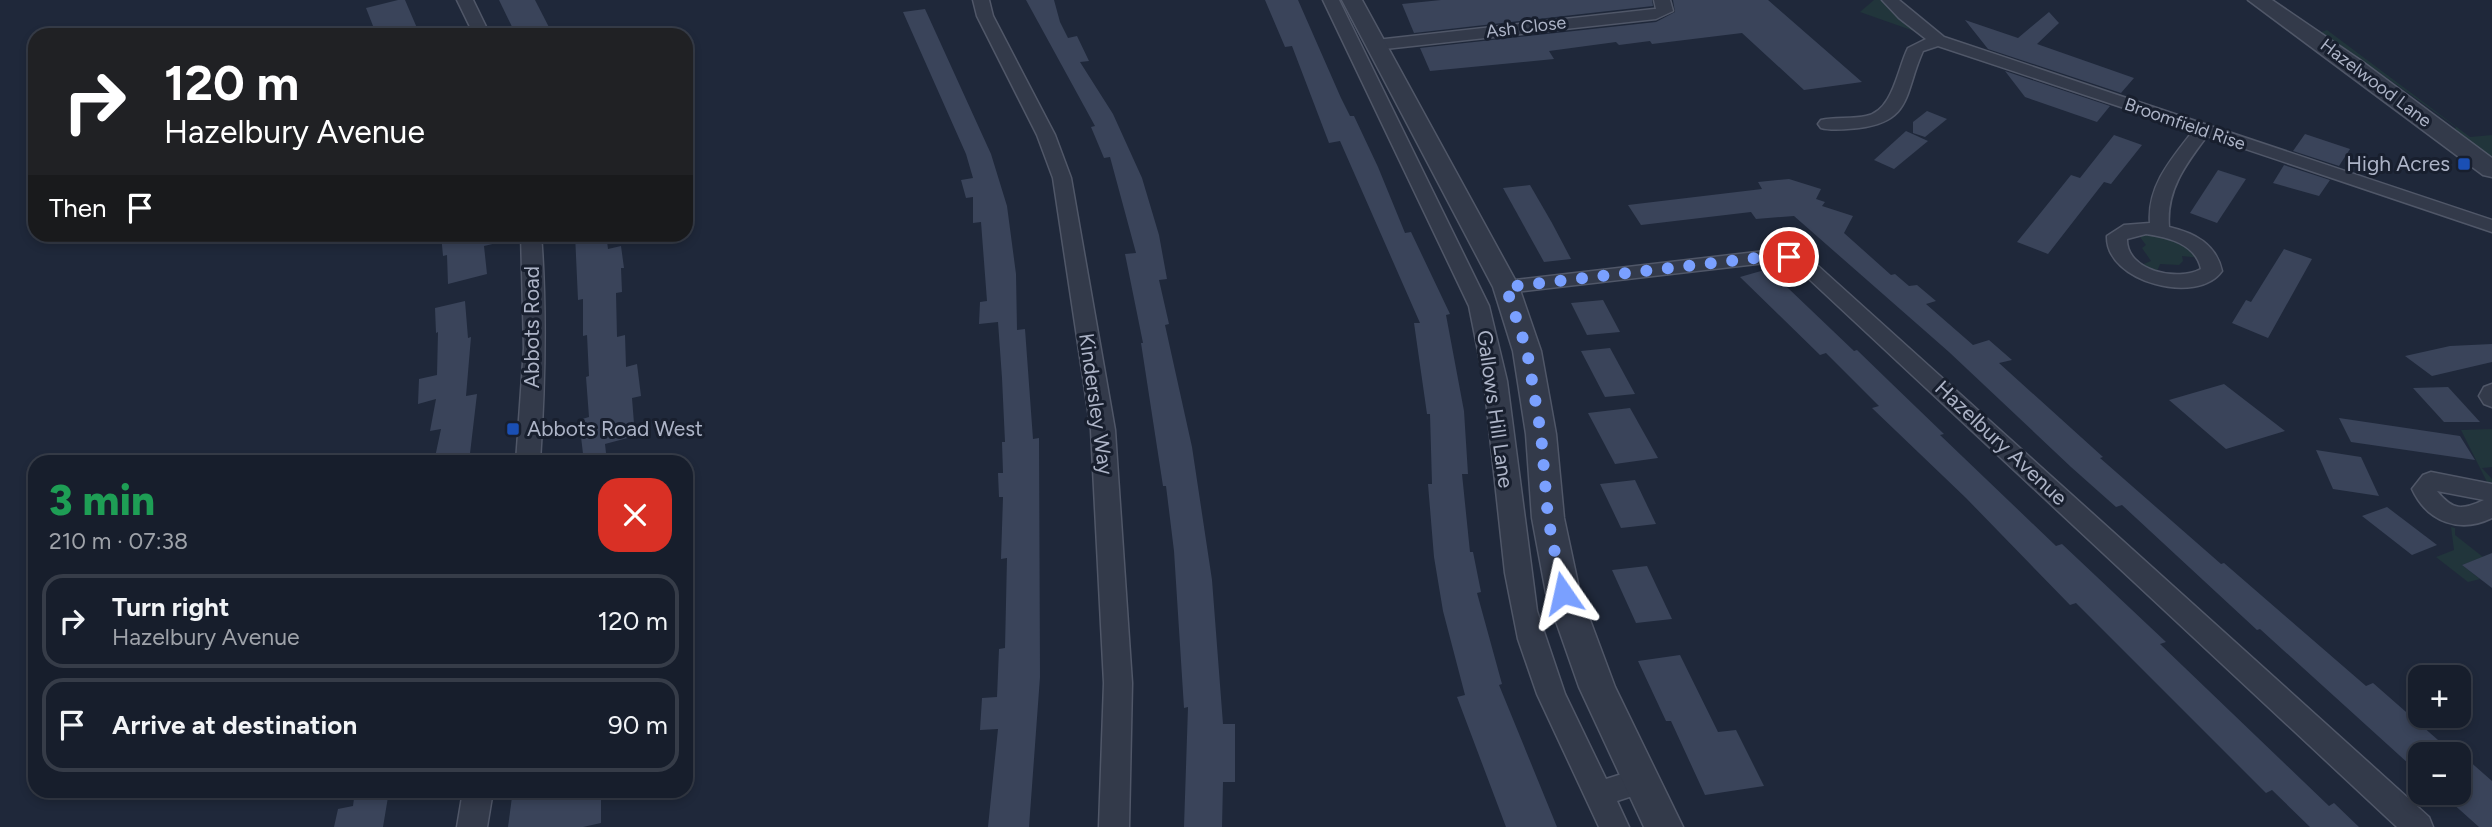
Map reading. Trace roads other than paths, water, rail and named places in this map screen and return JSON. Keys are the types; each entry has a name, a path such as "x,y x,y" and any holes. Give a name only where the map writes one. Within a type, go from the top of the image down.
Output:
{"street":[{"path":"465,0 479,28"},
{"name":"Kindersley Way","path":"981,0 985,16 1046,135 1062,178 1103,430 1118,683 1118,788 1114,827"},
{"name":"Gallows Hill Lane","path":"1331,0 1419,151 1506,287 1527,351 1541,434 1548,518 1563,593 1597,687 1664,827"},
{"name":"Gallows Hill Lane","path":"1352,0 1376,45 1479,306 1490,344 1508,501 1525,614 1558,708 1614,827"},
{"name":"Ash Close","path":"1376,45 1603,17 1657,14 1665,11 1662,0"},
{"name":"Broomfield Rise","path":"1891,0 1905,15 1938,40 2492,226"},
{"name":"Hazelwood Lane","path":"2258,0 2341,57 2492,170"},
{"path":"1827,124 1857,131 1890,113 1898,102 1916,48 1938,40"},
{"path":"2160,230 2157,215 2166,179 2203,130"},
{"name":"Abbots Road","path":"528,455 535,346 535,278 532,242"},
{"name":"Hazelbury Avenue","path":"1506,287 1774,256 1800,260 2418,827"},
{"path":"2492,392 2492,399"},
{"path":"2492,493 2431,481 2424,489 2432,503 2460,516 2470,517 2492,507"},
{"path":"1599,794 1641,781"},
{"path":"471,827 477,798"}],"place":[{"name":"High Acres","path":"2464,164"},
{"name":"Abbots Road West","path":"513,429"}]}
